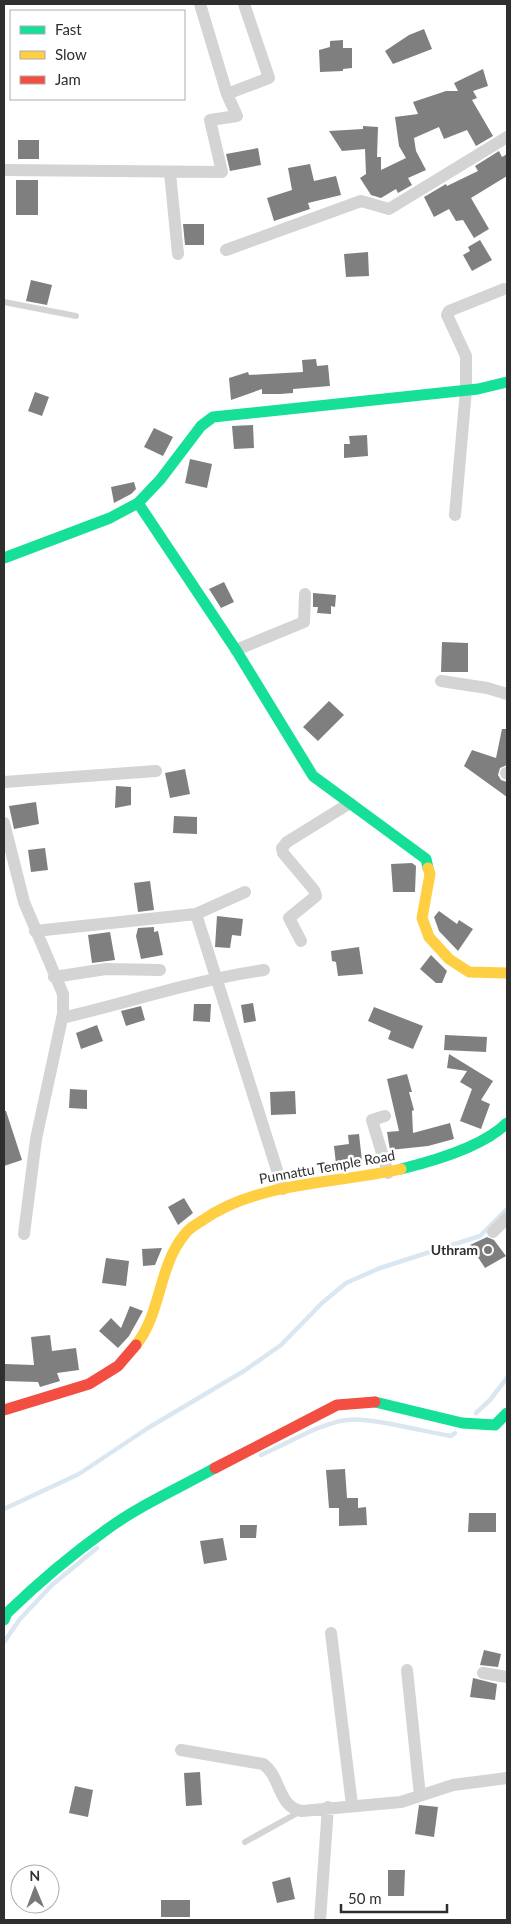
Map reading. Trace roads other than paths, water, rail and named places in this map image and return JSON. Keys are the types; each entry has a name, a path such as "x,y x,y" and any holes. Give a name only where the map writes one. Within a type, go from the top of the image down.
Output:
{"street":[{"path":"4,170 222,172 210,120 237,116 227,94 200,4"},
{"path":"227,94 269,78 244,4"},
{"path":"226,250 361,201 390,208 507,137"},
{"path":"170,173 178,254"},
{"path":"455,515 466,390 466,356 447,315 449,311 504,289"},
{"path":"4,558 110,518 138,503 160,480 201,426 213,418 231,414 466,390 507,382"},
{"path":"138,503 236,650 313,776 426,859 430,874 422,918 429,937 449,959 469,972 507,973"},
{"path":"236,650 304,622 305,594"},
{"path":"441,681 487,688 507,694"},
{"path":"4,782 156,771"},
{"path":"302,941 289,918 316,896 314,890 283,853 282,848 287,842 350,803"},
{"path":"4,823 24,902 54,977 63,994 62,1018 36,1139 24,1234"},
{"path":"35,932 196,914 244,892"},
{"path":"196,914 283,1189"},
{"path":"54,977 106,969 160,970"},
{"path":"62,1018 216,977 264,970"},
{"path":"385,1116 372,1120 388,1172"},
{"name":"Punnattu Temple Road","path":"4,1410 89,1384 118,1366 138,1342 153,1316 167,1265 185,1233 221,1208 283,1189 388,1172 427,1163 495,1135 507,1123"},
{"path":"493,1232 507,1218"},
{"path":"4,1620 7,1613 41,1580 107,1529 149,1503 337,1405 374,1402 462,1423 496,1425 507,1413"},
{"path":"330,1633 352,1805"},
{"path":"407,1670 420,1796"},
{"path":"483,1673 507,1677"},
{"path":"182,1750 262,1764 271,1770 287,1803 293,1810 402,1802 453,1786 507,1778"},
{"path":"320,1920 328,1807"}],"lane":[{"path":"4,302 76,316"},
{"path":"244,1842 302,1810"}],"waterway":[{"path":"4,1509 79,1474 148,1428 244,1371 281,1345 322,1303 346,1283 380,1268 480,1236 507,1209"},
{"path":"476,1413 490,1400 507,1378"},
{"path":"261,1455 315,1429 347,1420 384,1423 451,1436 455,1433"},
{"path":"4,1642 20,1619 52,1585 97,1548"}],"place":[{"name":"Uthram","path":"488,1250"}]}
